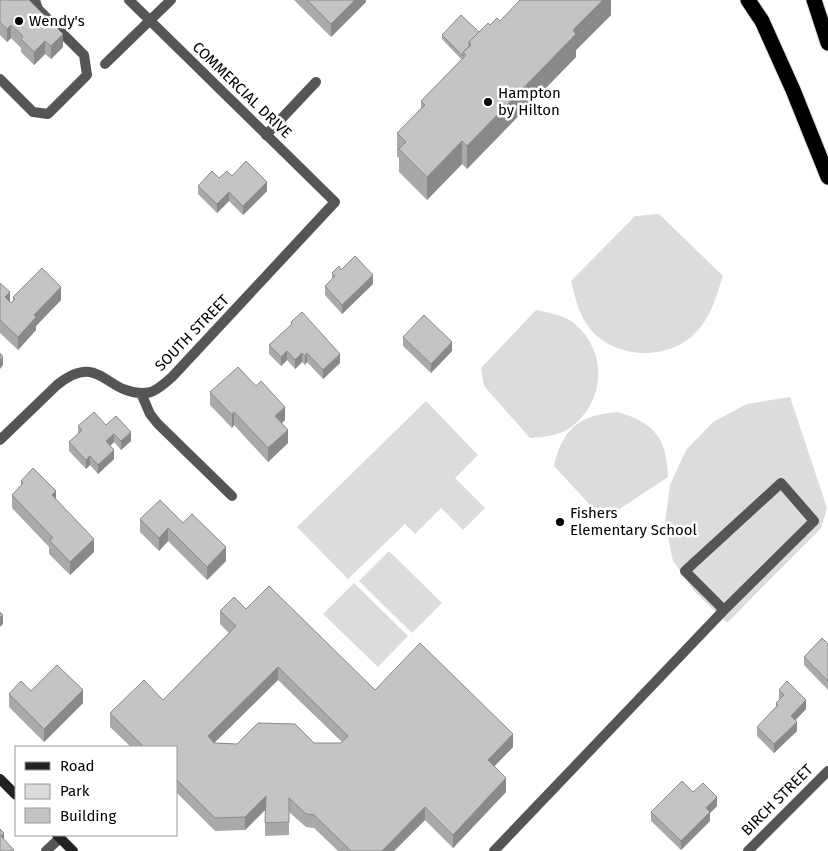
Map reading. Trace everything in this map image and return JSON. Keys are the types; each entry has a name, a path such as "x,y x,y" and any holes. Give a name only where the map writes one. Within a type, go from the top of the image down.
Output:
{"highway":[{"path":"748,0 762,21 828,177"},
{"path":"814,0 828,43"}],"street":[{"path":"0,79 33,112 48,114 87,75 84,54 38,9 35,0"},
{"name":"COMMERCIAL DRIVE","path":"129,0 335,202"},
{"path":"105,64 171,0"},
{"path":"266,135 316,82"},
{"name":"SOUTH STREET","path":"141,393 152,392 172,377 335,202"},
{"path":"0,440 67,377 88,371 98,374 124,389 141,393 150,414 158,424 232,496"},
{"path":"494,851 724,610 814,521 781,482 685,571 724,610"},
{"name":"BIRCH STREET","path":"748,851 828,770"},
{"path":"0,779 15,794"},
{"path":"46,851 58,836 73,851"}],"green space":[{"path":"659,214 723,276 709,314 691,337 663,351 648,353 632,352 617,348 591,330 580,313 571,281 635,216"},
{"path":"536,310 567,318 586,335 593,348 597,362 598,377 596,391 591,404 582,417 571,427 556,434 530,438 484,386 481,368"},
{"path":"790,397 827,508 821,528 727,623 695,592 673,561 665,523 670,485 686,450 713,422 747,404"},
{"path":"426,401 478,455 455,478 485,508 463,530 441,508 415,534 405,524 348,579 297,527"},
{"path":"617,412 640,421 656,434 665,452 668,477 612,514 591,506 554,466 562,442 574,426 592,417"},
{"path":"389,551 442,603 412,633 359,581"},
{"path":"354,583 408,636 378,667 323,614"}],"building":[{"name":"Wendy's","path":"0,0 29,0 63,34 51,46 45,41 34,52 21,39 23,36 11,25 7,29 0,22"},
{"path":"307,0 355,0 331,24"},
{"name":"Hampton by Hilton","path":"520,0 603,0 573,30 576,34 467,146 462,141 427,177 399,149 406,142 397,133 425,105 421,101 466,55 463,52 471,45 469,42 488,23 490,25 497,18 500,21"},
{"path":"461,15 479,32 469,42 469,47 463,52 463,56 442,35"},
{"path":"246,161 267,182 243,206 229,192 217,204 198,186 212,171 219,178 227,171 232,176"},
{"path":"355,256 373,275 342,305 325,286 335,276 332,273 339,266 341,270"},
{"path":"42,268 61,287 34,315 36,317 18,337 0,320 0,283 10,292 5,297 11,303 15,299 13,297"},
{"path":"302,312 340,354 323,370 307,353 305,356 302,353 295,360 287,351 281,357 269,345"},
{"path":"424,315 452,342 431,364 403,337"},
{"path":"238,367 256,386 261,381 285,407 275,416 288,430 268,448 234,412 232,415 210,392"},
{"path":"94,412 106,425 116,416 131,432 121,441 114,434 106,441 114,450 98,465 90,456 86,460 69,442 82,430 78,426"},
{"path":"33,468 56,491 52,495 94,539 70,562 49,540 53,538 12,495"},
{"path":"160,500 183,523 192,514 226,547 207,567 168,528 159,538 140,519"},
{"path":"269,586 375,690 420,643 513,734 488,760 506,778 453,835 425,807 382,851 351,851 314,815 306,814 289,798 289,822 265,823 266,796 245,817 215,818 178,781 178,746 143,746 110,713 144,680 163,700 236,626 220,611 234,597 246,609","holes":["278,667 348,736 341,743 314,743 295,724 258,723 237,744 214,743 208,736"]},
{"path":"822,638 828,644 828,681 804,657"},
{"path":"57,665 83,690 44,729 9,694 21,681 31,691"},
{"path":"787,681 806,700 791,716 797,722 774,744 757,727 778,705 776,703 784,695 779,690"},
{"path":"682,781 693,792 703,783 717,797 706,808 710,812 681,841 651,812"},
{"path":"0,829 4,833 1,836 13,851 0,851"}],"place":[{"name":"Wendy's","path":"19,21"},
{"name":"Hampton by Hilton","path":"488,102"},
{"name":"Fishers Elementary School","path":"560,522"}]}
